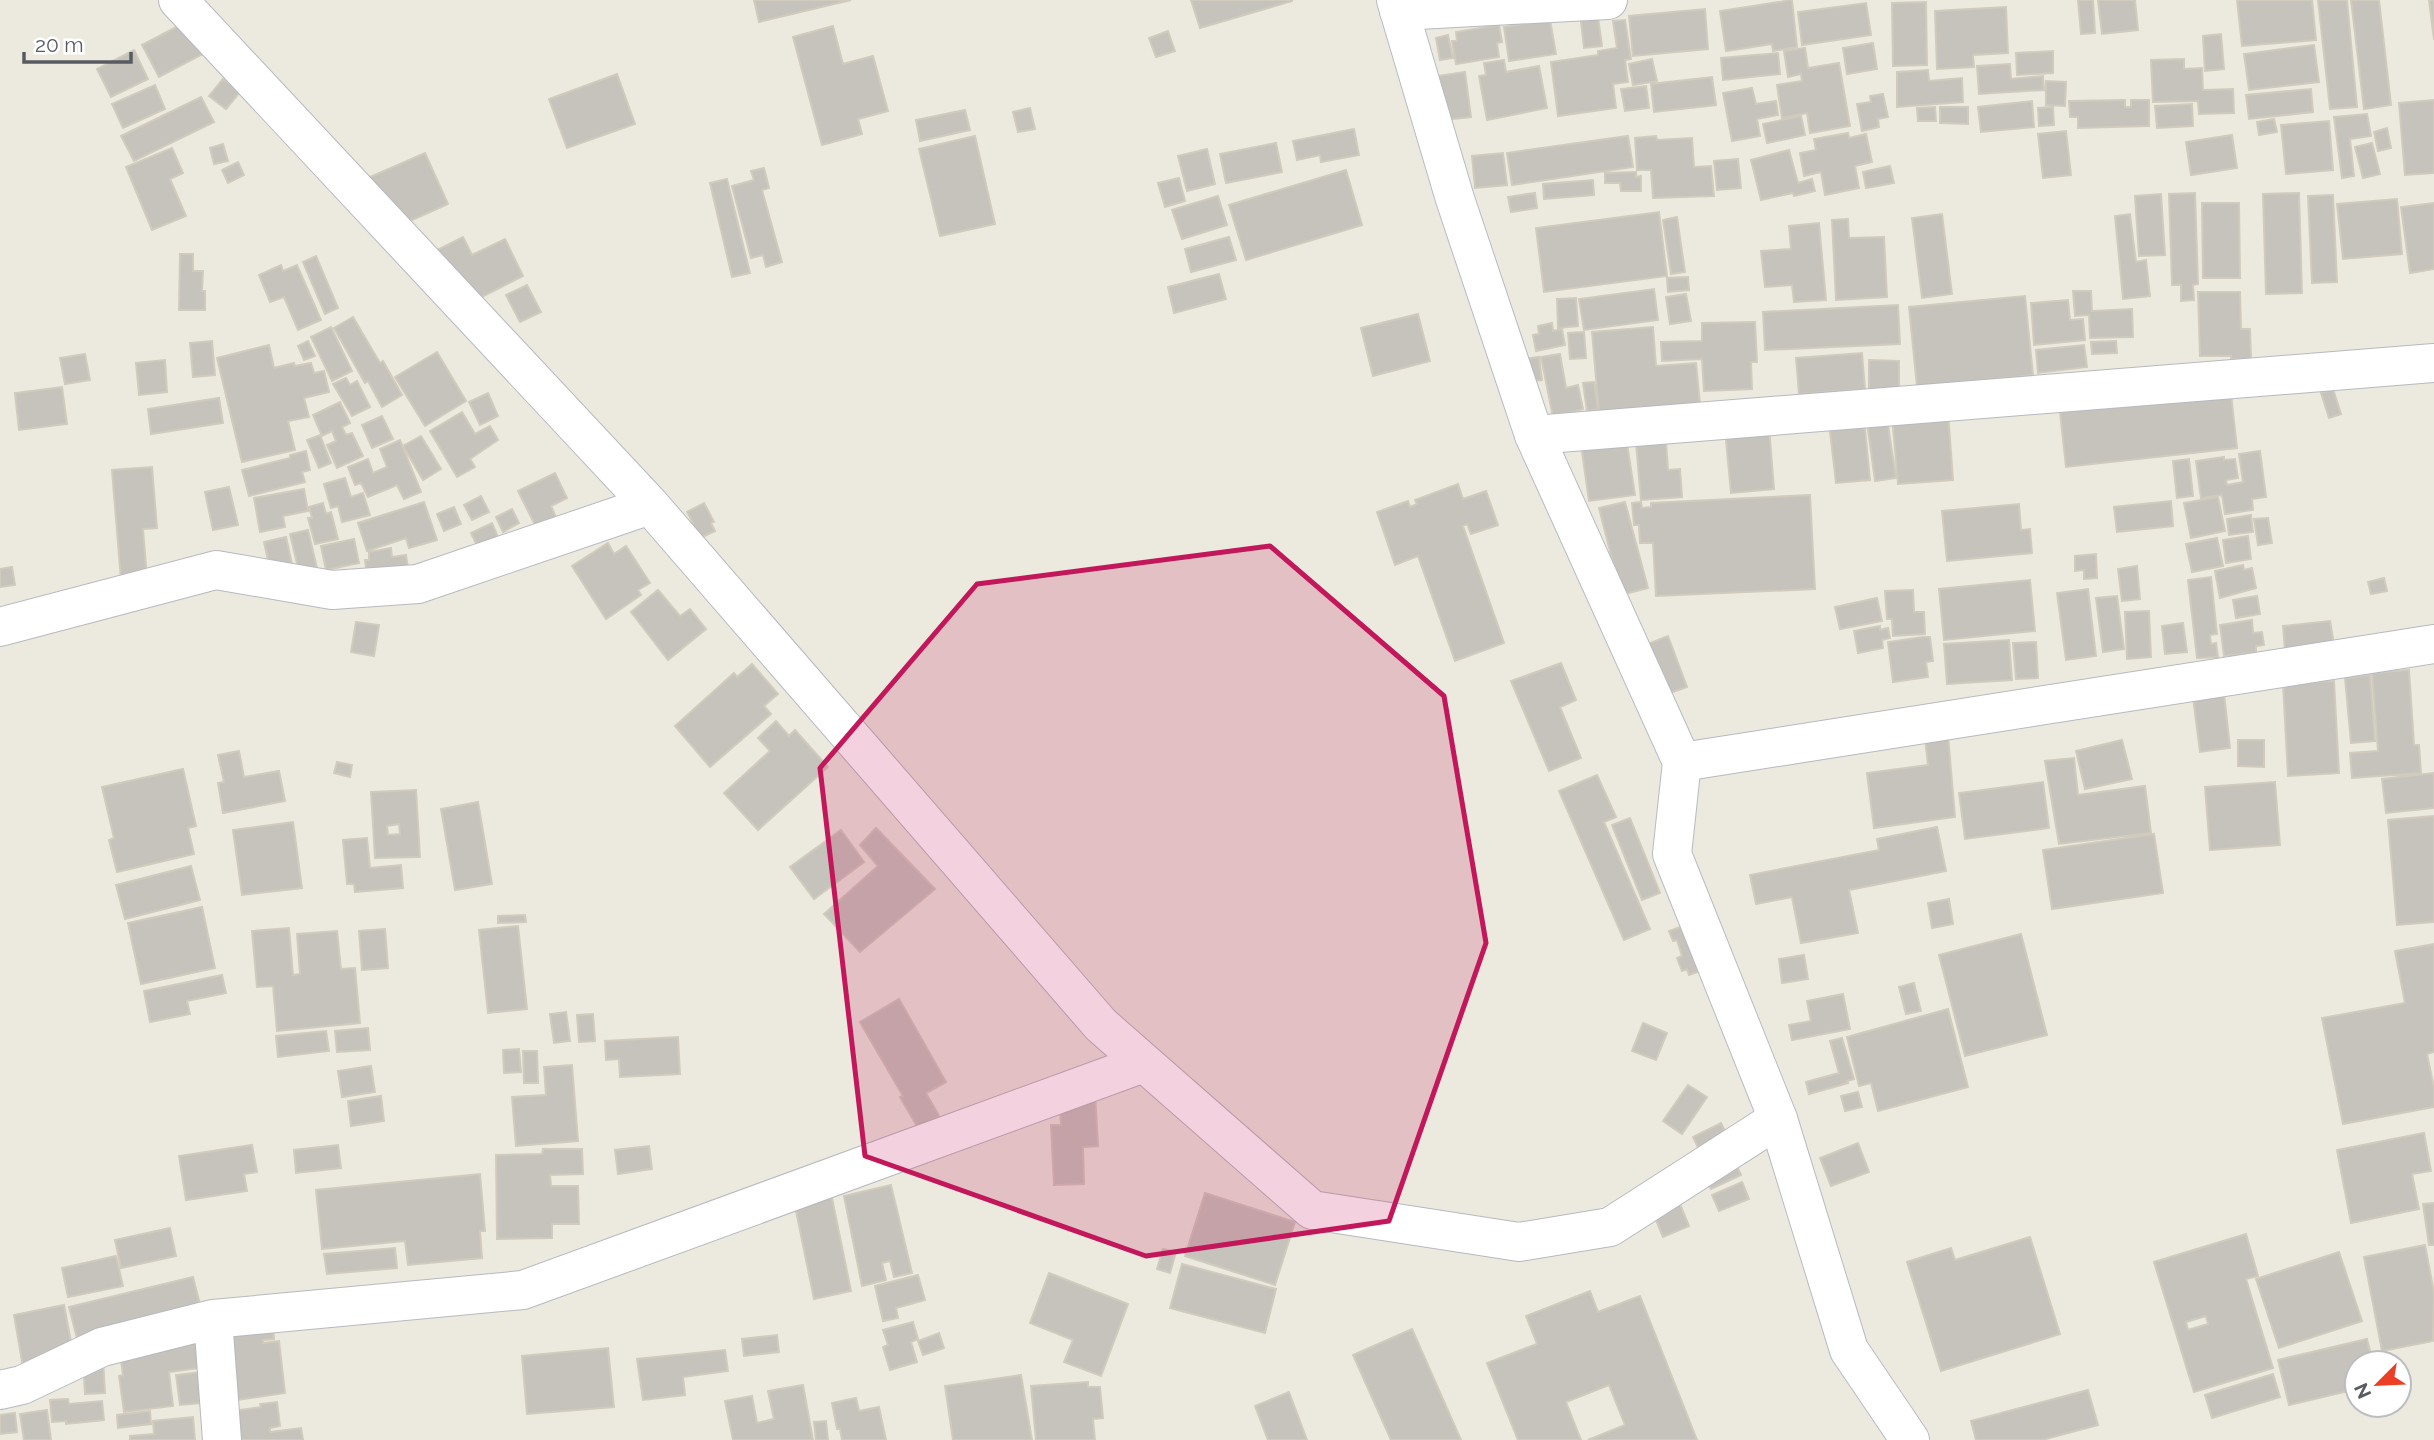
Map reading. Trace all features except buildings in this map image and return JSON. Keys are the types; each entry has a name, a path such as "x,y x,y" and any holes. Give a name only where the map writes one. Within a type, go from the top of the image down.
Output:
{"street":[{"path":"178,0 650,505 1101,1025 1312,1210 1519,1242 1610,1227 1778,1119"},
{"path":"1608,0 1397,6 1455,199 1534,435 1682,762 1672,854 1778,1119 1849,1350 1910,1440"},
{"path":"1534,435 2434,363"},
{"path":"0,627 216,570 332,590 418,584 650,505"},
{"path":"1682,762 2434,644"},
{"path":"0,1390 22,1385 102,1347 213,1320 523,1290 1144,1063"},
{"path":"213,1320 222,1440"}],"highlighted area":[{"path":"1270,546 1444,696 1486,943 1389,1221 1146,1256 865,1156 820,768 977,584"}]}
